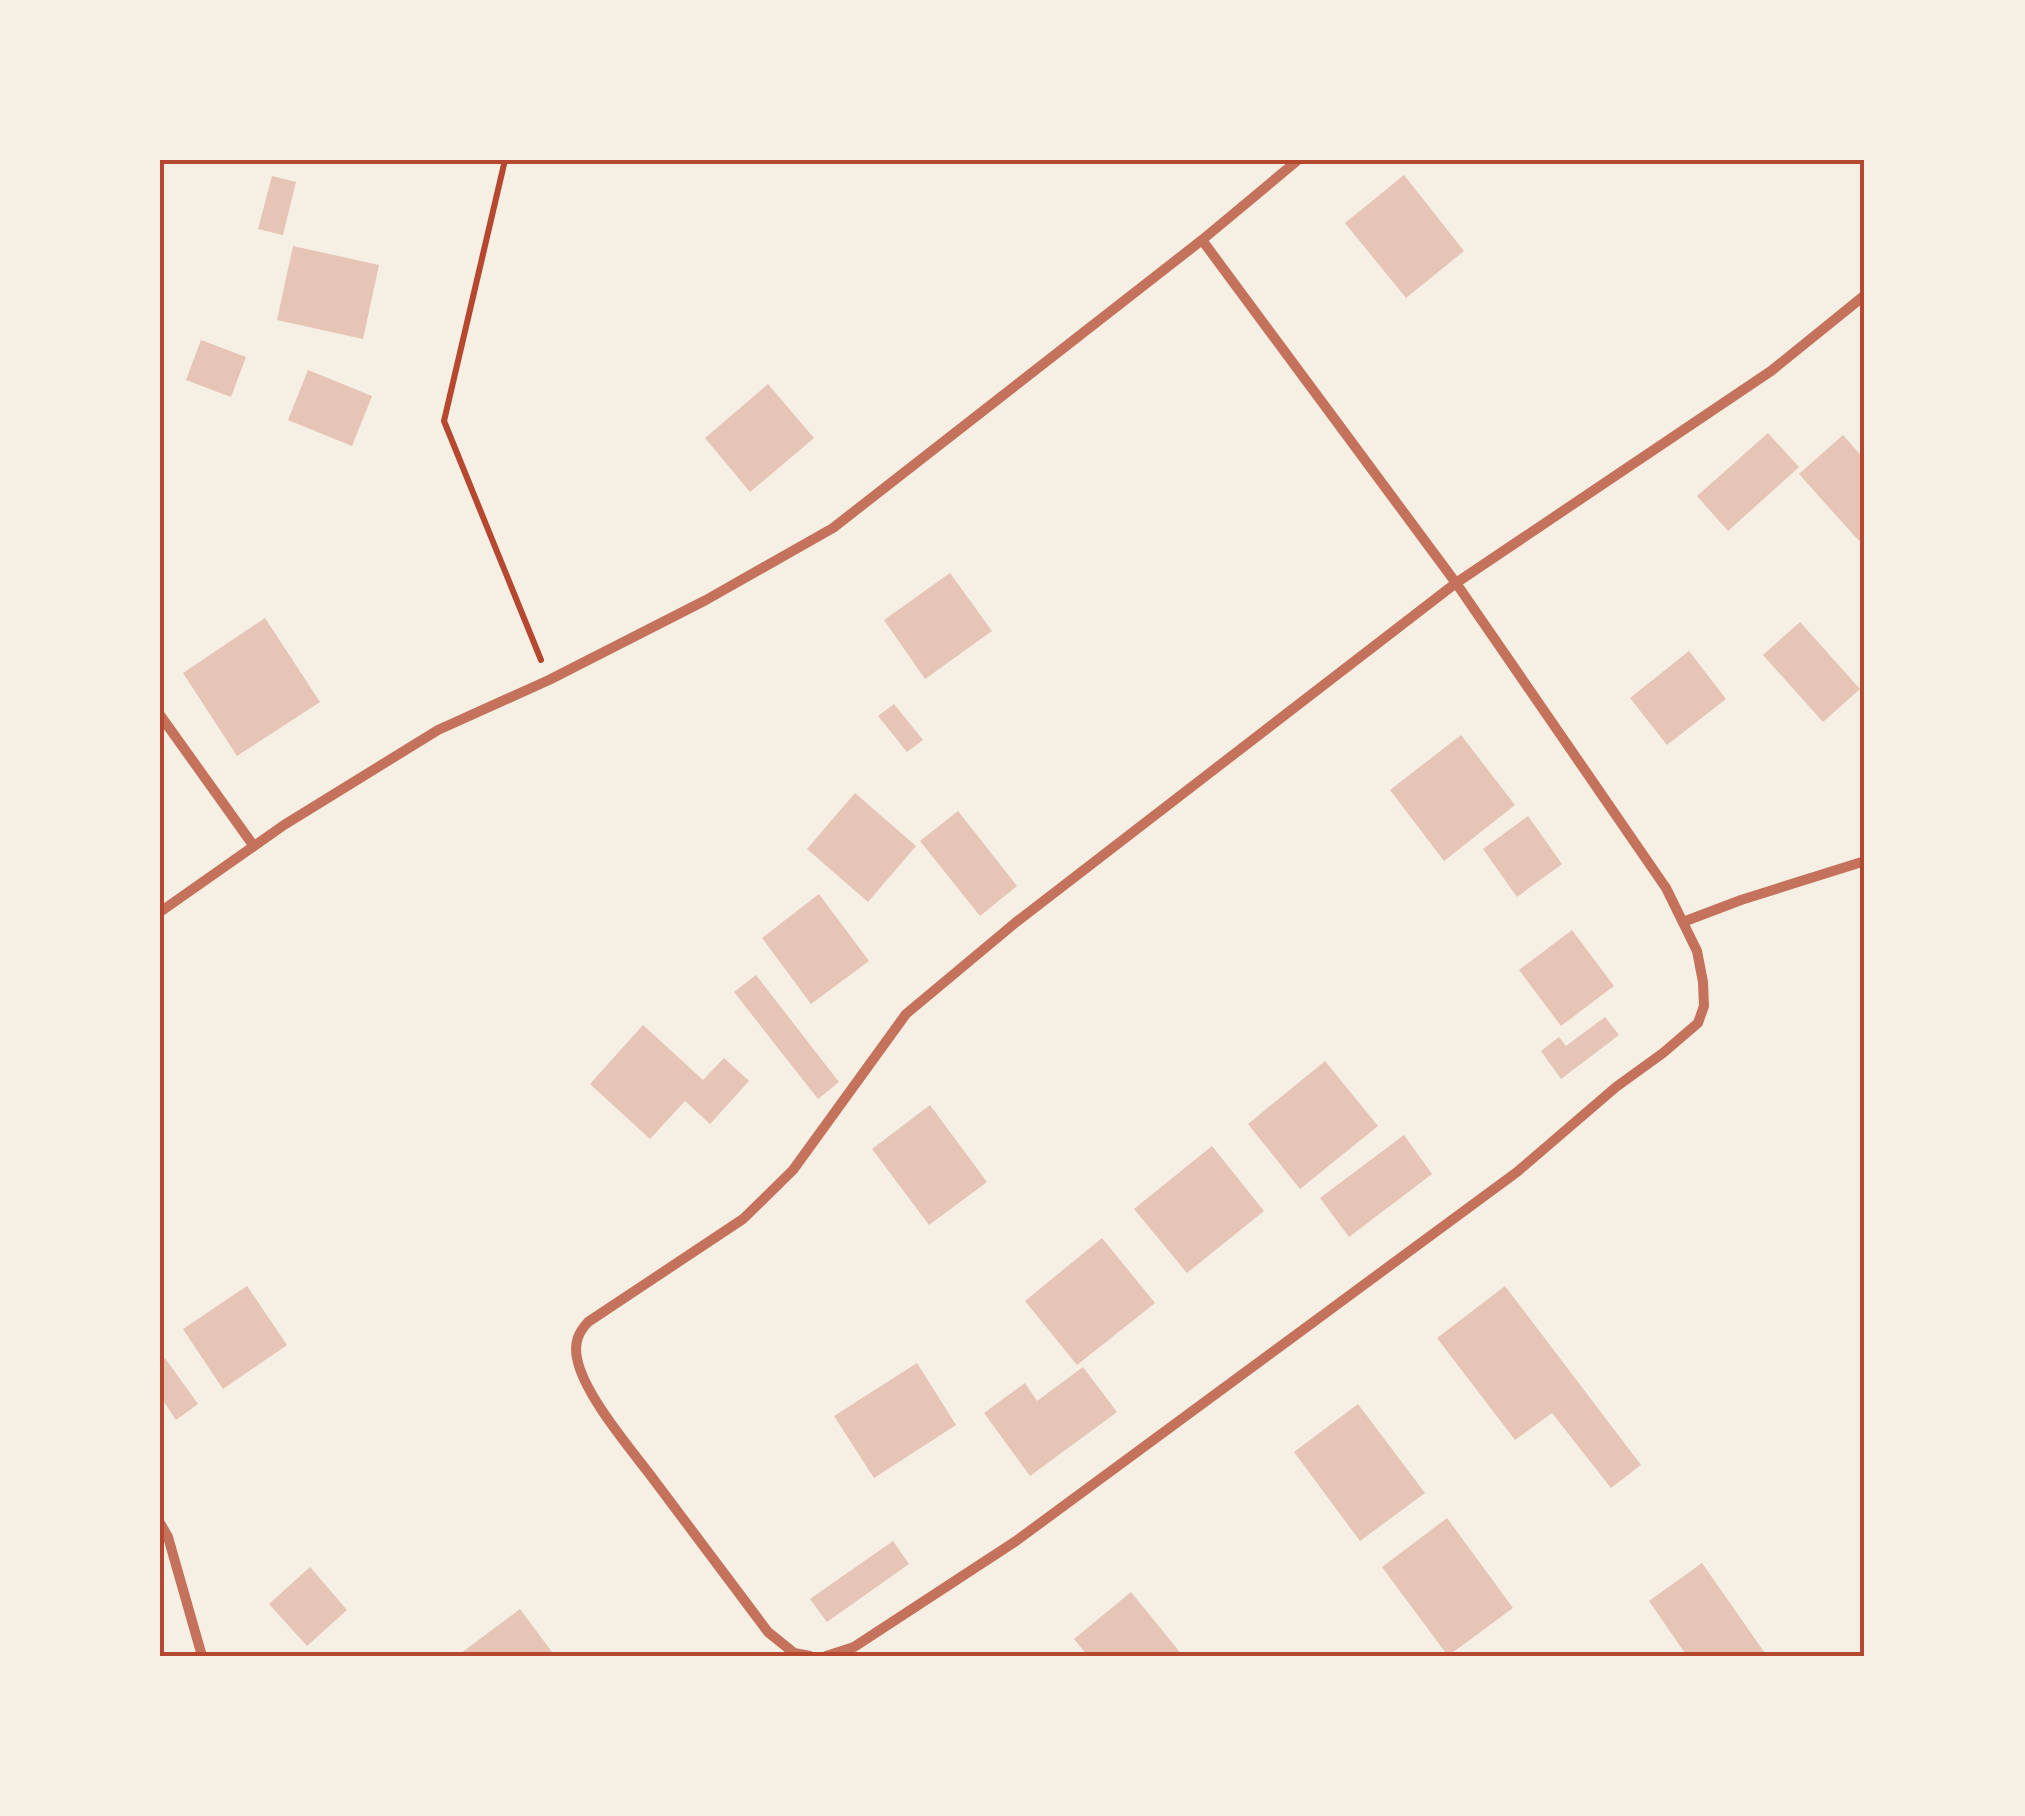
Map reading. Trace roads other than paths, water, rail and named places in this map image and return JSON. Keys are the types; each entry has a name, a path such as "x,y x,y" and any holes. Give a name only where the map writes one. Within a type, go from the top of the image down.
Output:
{"street":[{"path":"160,912 253,846 438,730 548,680 706,600 833,528 1202,240 1298,160"},
{"path":"826,1656 854,1647 1016,1541 1517,1172 1616,1086 1698,1022 1704,1006 1698,951 1666,888 1456,584 1202,240"},
{"path":"810,1656 794,1653 768,1632 622,1438 595,1399 577,1360 580,1332 604,1311 743,1218 793,1170 906,1014 1015,923 1456,584 1771,372 1865,295"},
{"path":"160,715 253,846"},
{"path":"1683,922 1865,860"},
{"path":"160,1523 168,1537 202,1656"}]}
